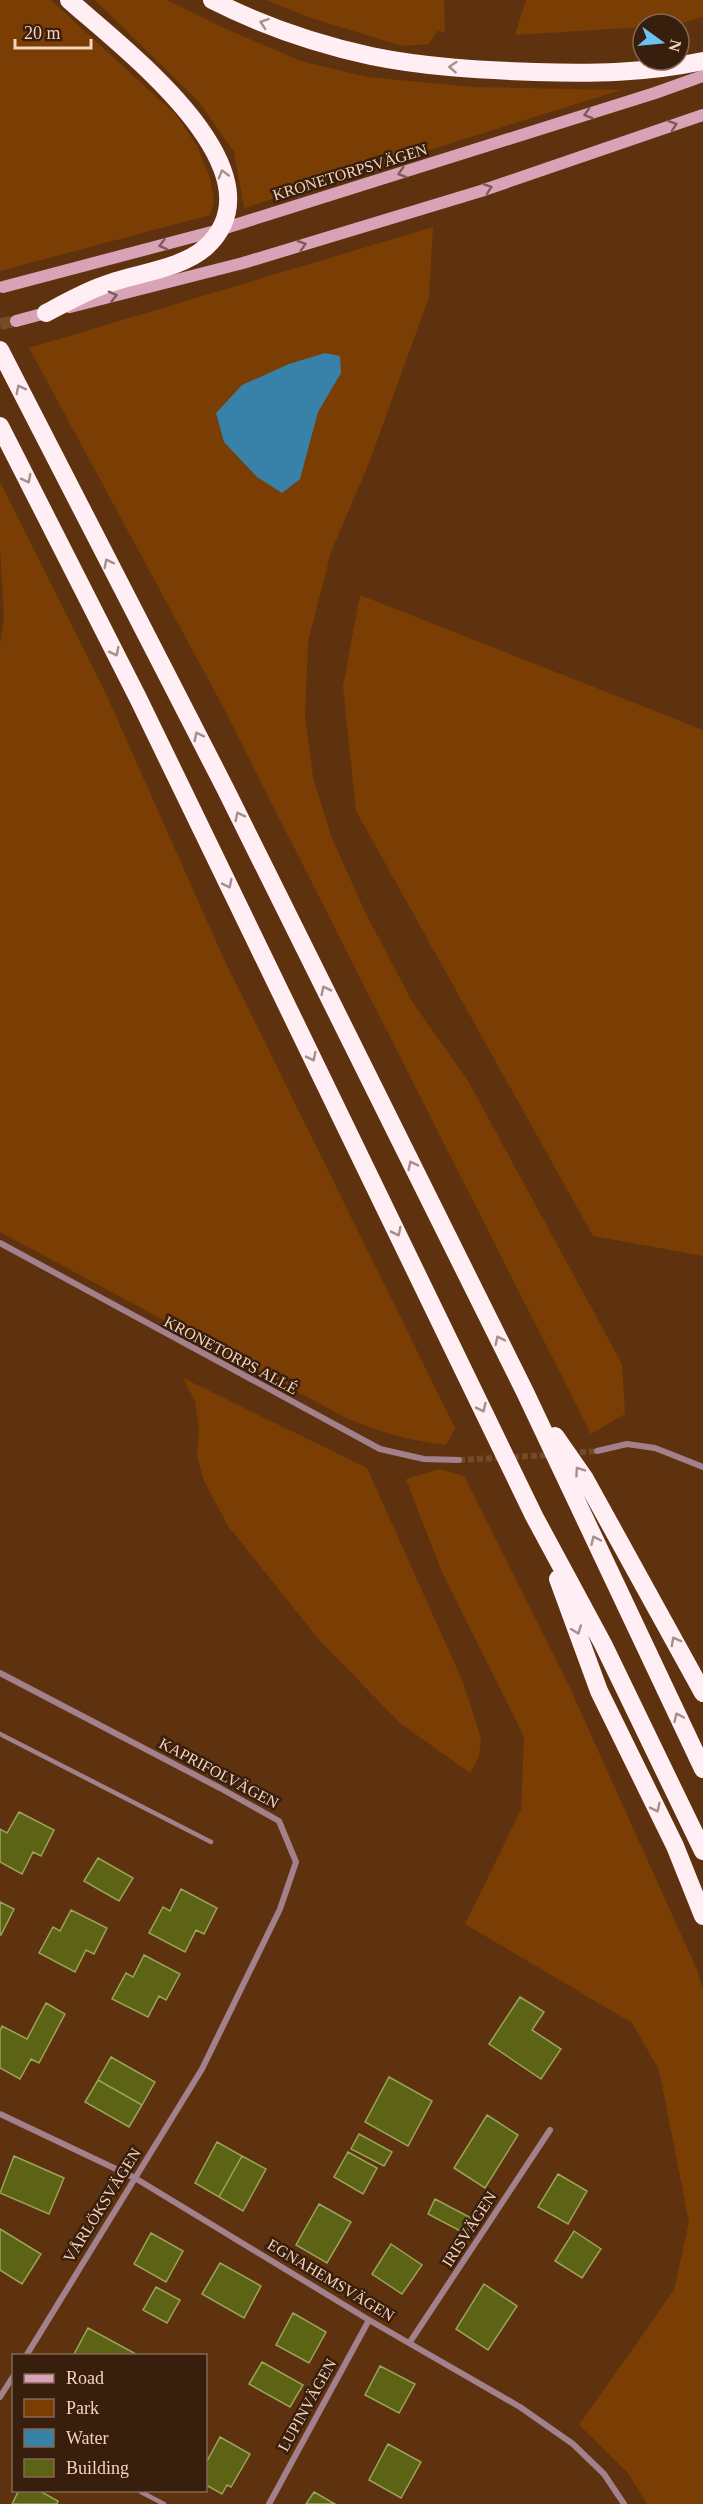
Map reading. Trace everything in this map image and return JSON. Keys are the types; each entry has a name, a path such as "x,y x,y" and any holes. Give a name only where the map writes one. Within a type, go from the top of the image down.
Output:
{"highway":[{"path":"46,313 100,286 172,266 205,248 226,218 229,205 220,162 208,140 191,117 162,85 69,0"},
{"path":"212,0 242,15 371,56 438,66 591,74 664,69 703,61"},
{"path":"0,350 225,788 525,1392 703,1769"},
{"path":"0,426 138,698 534,1516 603,1644 703,1851"},
{"path":"525,1392 585,1479 703,1693"},
{"path":"534,1516 599,1691 675,1846 703,1916"}],"main road":[{"name":"KRONETORPSVÄGEN","path":"3,287 219,230 644,97 703,76"},
{"path":"16,321 277,252 481,191 703,115"}],"street":[{"name":"KRONETORPS ALLÉ","path":"0,1243 380,1449 424,1459 459,1460"},
{"path":"597,1451 627,1444 655,1448 703,1467"},
{"name":"KAPRIFOLVÄGEN","path":"0,1673 279,1821 296,1862 280,1909 202,2069"},
{"name":"VÅRLÖKSVÄGEN","path":"27,2354 202,2069"},
{"name":"EGNAHEMSVÄGEN","path":"0,2114 135,2178 369,2320 520,2407 573,2444 604,2474 624,2504"},
{"name":"IRISVÄGEN","path":"410,2342 550,2130"},
{"name":"LUPINVÄGEN","path":"269,2504 369,2320"},
{"path":"0,2397 12,2378"}],"lane":[{"path":"0,1734 211,1842"},
{"path":"141,2492 164,2504"}],"green space":[{"path":"0,0 51,0 177,116 197,146 210,178 214,202 210,215 0,271"},
{"path":"95,0 167,0 224,28 301,61 367,77 473,87 621,90 244,208 234,152 199,102"},
{"path":"266,0 444,0 445,32 437,31 429,44 402,46 308,17"},
{"path":"526,0 703,0 703,17 691,20 691,12 631,12 631,28 515,35"},
{"path":"433,227 429,297 369,463 331,552 308,642 305,715 313,777 331,836 366,914 413,1003 467,1079 622,1364 625,1414 591,1434 221,703 29,348"},
{"path":"0,482 107,696 223,957 455,1428 446,1445 395,1435 346,1418 0,1232 0,645 4,618 0,548"},
{"path":"360,595 703,730 703,1256 593,1236 356,811 343,686"},
{"path":"183,1378 367,1468 463,1682 481,1738 479,1756 470,1773 400,1723 320,1641 228,1526 204,1481 197,1456 199,1429 195,1401"},
{"path":"439,1469 464,1476 569,1686 697,1970 703,1989 703,2504 647,2504 627,2472 579,2425 674,2290 689,2222 659,2070 632,2023 465,1924 521,1810 524,1737 441,1570 406,1479"}],"water":[{"path":"325,353 340,356 341,373 318,412 300,479 282,493 257,477 224,442 216,413 242,385 289,364"}],"building":[{"path":"19,1812 54,1830 41,1856 33,1852 22,1874 0,1862 0,1829 7,1833"},
{"path":"98,1858 133,1878 119,1901 84,1881"},
{"path":"181,1889 217,1908 204,1934 196,1930 185,1952 149,1933 163,1907 170,1911"},
{"path":"0,1902 14,1909 1,1935 0,1935"},
{"path":"71,1910 107,1928 94,1954 86,1950 75,1972 39,1953 53,1927 60,1931"},
{"path":"144,1955 180,1974 166,2000 159,1996 148,2017 112,1999 126,1973 133,1977"},
{"path":"520,1997 544,2012 532,2030 561,2049 541,2079 489,2044"},
{"path":"46,2003 65,2014 39,2063 31,2059 20,2079 0,2068 0,2031 2,2026 27,2039"},
{"path":"111,2057 155,2082 142,2105 98,2080"},
{"path":"389,2077 432,2101 408,2146 365,2122"},
{"path":"98,2080 142,2105 129,2127 85,2102"},
{"path":"487,2115 518,2135 485,2188 454,2168"},
{"path":"359,2134 392,2152 384,2166 351,2149"},
{"path":"217,2142 242,2156 219,2197 195,2183"},
{"path":"348,2152 377,2168 363,2194 334,2177"},
{"path":"14,2156 64,2178 49,2214 0,2193"},
{"path":"242,2156 266,2169 243,2211 219,2197"},
{"path":"558,2174 587,2191 568,2224 538,2207"},
{"path":"435,2199 473,2219 466,2234 428,2214"},
{"path":"319,2204 351,2222 327,2263 296,2245"},
{"path":"0,2229 41,2254 22,2284 0,2270"},
{"path":"574,2231 601,2249 582,2278 555,2261"},
{"path":"151,2233 183,2251 166,2282 134,2264"},
{"path":"391,2244 422,2265 402,2294 372,2274"},
{"path":"220,2263 261,2286 244,2318 202,2294"},
{"path":"484,2284 517,2306 488,2350 456,2329"},
{"path":"156,2287 180,2300 167,2323 143,2310"},
{"path":"293,2313 326,2332 309,2363 276,2345"},
{"path":"88,2328 136,2354 74,2354"},
{"path":"262,2362 303,2385 290,2407 249,2384"},
{"path":"380,2366 415,2384 399,2413 365,2395"},
{"path":"220,2437 250,2454 231,2487 227,2485 222,2494 207,2486 207,2461"},
{"path":"388,2444 421,2462 401,2498 369,2480"},
{"path":"18,2492 42,2492 58,2501 57,2504 12,2504"},
{"path":"314,2492 335,2504 306,2504"}],"tunnel":[{"path":"0,324 16,321"},
{"path":"571,1453 597,1451"},
{"path":"459,1460 551,1455"}]}
